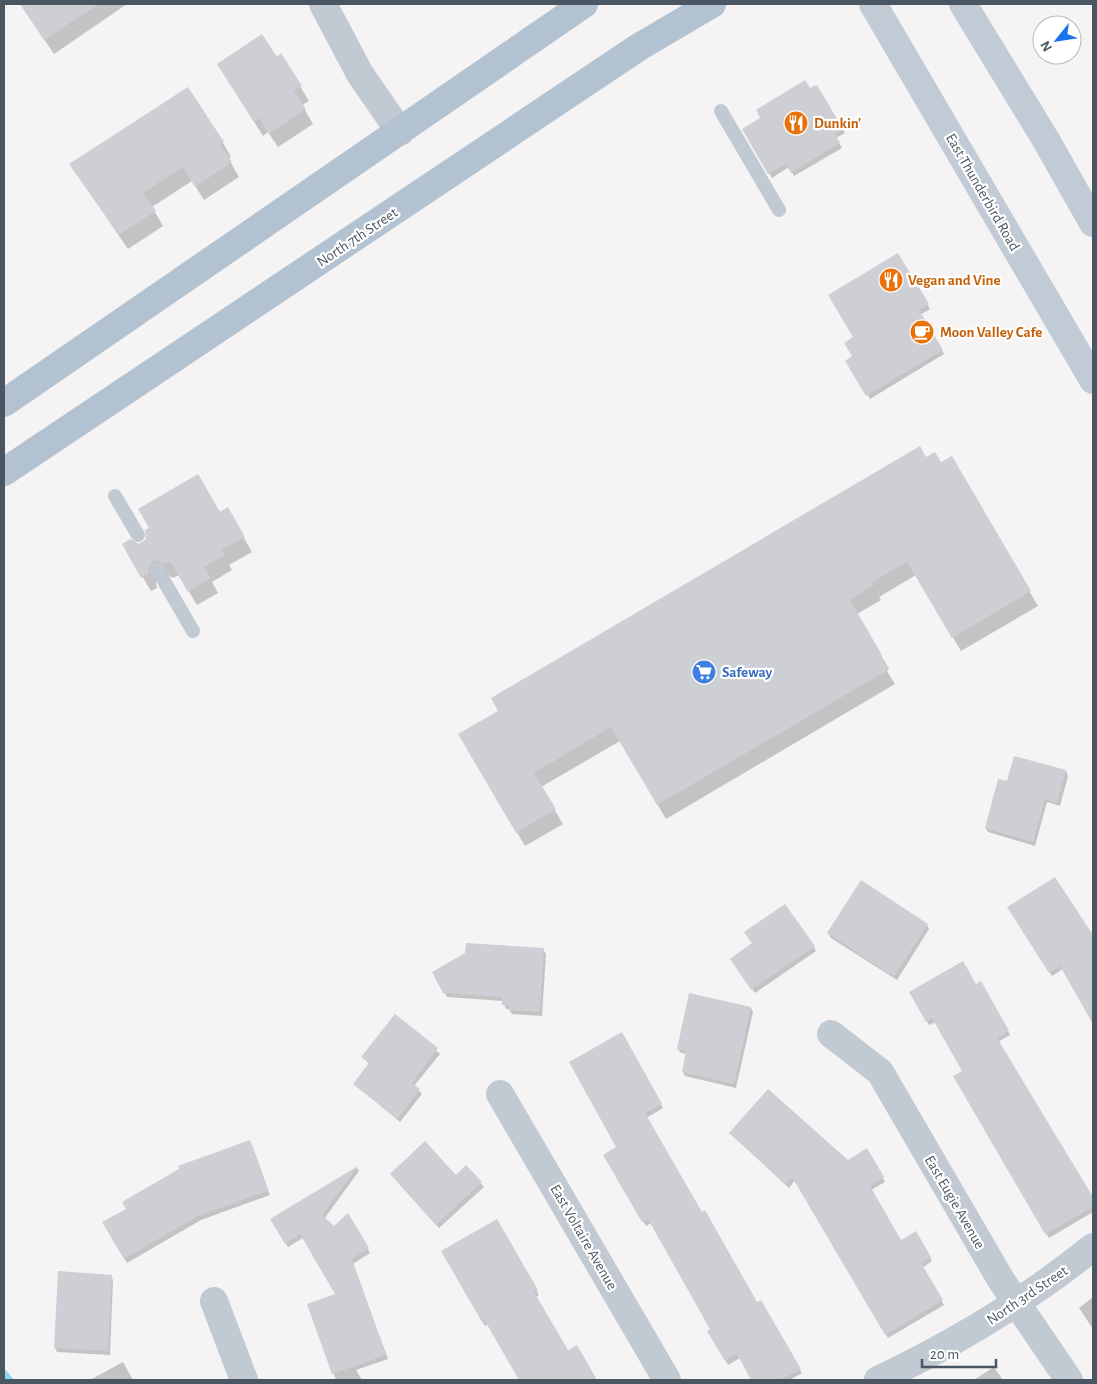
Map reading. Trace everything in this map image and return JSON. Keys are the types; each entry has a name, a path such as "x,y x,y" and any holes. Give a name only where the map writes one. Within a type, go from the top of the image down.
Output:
{"main road":[{"path":"4,402 584,4"},
{"name":"North 7th Street","path":"4,472 639,47 712,4"},
{"name":"East Thunderbird Road","path":"873,4 1093,380"},
{"path":"963,4 1046,140 1093,223"}],"street":[{"path":"323,4 360,74 400,132"},
{"name":"East Eugie Avenue","path":"831,1034 880,1072 1016,1303 1069,1380"},
{"name":"East Voltaire Avenue","path":"500,1094 667,1380"},
{"name":"North 3rd Street","path":"878,1380 940,1351 1055,1278 1093,1248"},
{"path":"214,1301 244,1380"}],"lane":[{"path":"721,110 779,210"},
{"path":"115,496 138,535"},
{"path":"157,569 193,631"}],"building":[{"path":"20,4 99,4 44,40"},
{"path":"262,34 277,57 281,53 302,86 294,91 306,109 269,134 259,118 254,122 217,64"},
{"name":"Dunkin'","path":"805,80 810,88 817,85 843,129 835,134 840,143 791,173 786,164 768,174 742,129 760,118 756,110"},
{"path":"188,87 224,142 220,144 232,162 195,187 183,167 143,193 156,211 119,235 69,164"},
{"path":"898,253 929,304 919,310 943,350 866,396 845,361 852,356 844,343 853,337 828,295"},
{"path":"920,446 926,457 935,452 941,462 952,456 1031,591 952,638 907,562 872,582 874,585 850,600 882,655 880,656 888,670 657,805 611,727 534,773 556,809 516,833 458,734 498,711 491,698"},
{"path":"198,474 220,512 228,507 245,537 222,550 225,555 204,567 211,578 188,592 170,561 164,564 157,560 152,562 148,569 149,573 141,578 122,544 130,539 139,544 146,539 145,530 149,528 138,509"},
{"path":"1014,756 1066,770 1057,803 1045,799 1033,842 985,828 998,779 1007,781"},
{"path":"1055,877 1093,935 1093,1024 1060,966 1049,973 1007,907"},
{"path":"861,880 928,924 894,977 827,933"},
{"path":"785,904 815,946 751,990 730,959 752,943 744,932"},
{"path":"466,943 544,948 540,1012 508,1010 508,1005 502,1005 502,997 443,993 432,972 465,953"},
{"path":"963,961 976,984 981,981 1009,1031 997,1038 1093,1197 1093,1207 1045,1234 953,1076 962,1071 932,1018 926,1022 909,992"},
{"path":"689,993 751,1007 734,1084 682,1072 686,1051 677,1049"},
{"path":"395,1014 438,1048 412,1083 420,1089 397,1119 353,1084 369,1063 361,1057"},
{"path":"622,1032 662,1104 645,1113 702,1212 705,1210 757,1302 761,1300 801,1369 780,1380 751,1380 737,1354 725,1361 707,1331 710,1329 648,1219 642,1222 603,1155 616,1147 569,1062"},
{"path":"768,1089 848,1160 867,1148 884,1177 870,1186 901,1240 916,1231 931,1257 921,1263 943,1300 885,1335 792,1177 786,1184 729,1133"},
{"path":"250,1140 268,1191 198,1216 124,1259 102,1222 126,1209 122,1202 179,1169 178,1166"},
{"path":"425,1141 456,1175 466,1165 482,1182 436,1225 390,1174"},
{"path":"358,1166 322,1215 334,1226 348,1213 369,1248 352,1259 386,1355 332,1374 307,1304 335,1294 300,1234 285,1244 270,1219"},
{"path":"497,1219 538,1290 534,1292 568,1350 577,1345 597,1380 519,1380 485,1321 482,1322 441,1251"},
{"path":"58,1271 112,1275 108,1351 54,1348"}],"waterway":[{"path":"4,1374 9,1380"}],"place":[{"name":"Dunkin'","path":"796,123"},
{"name":"Vegan and Vine","path":"891,280"},
{"name":"Moon Valley Cafe","path":"922,332"},
{"name":"Safeway","path":"704,672"}]}
